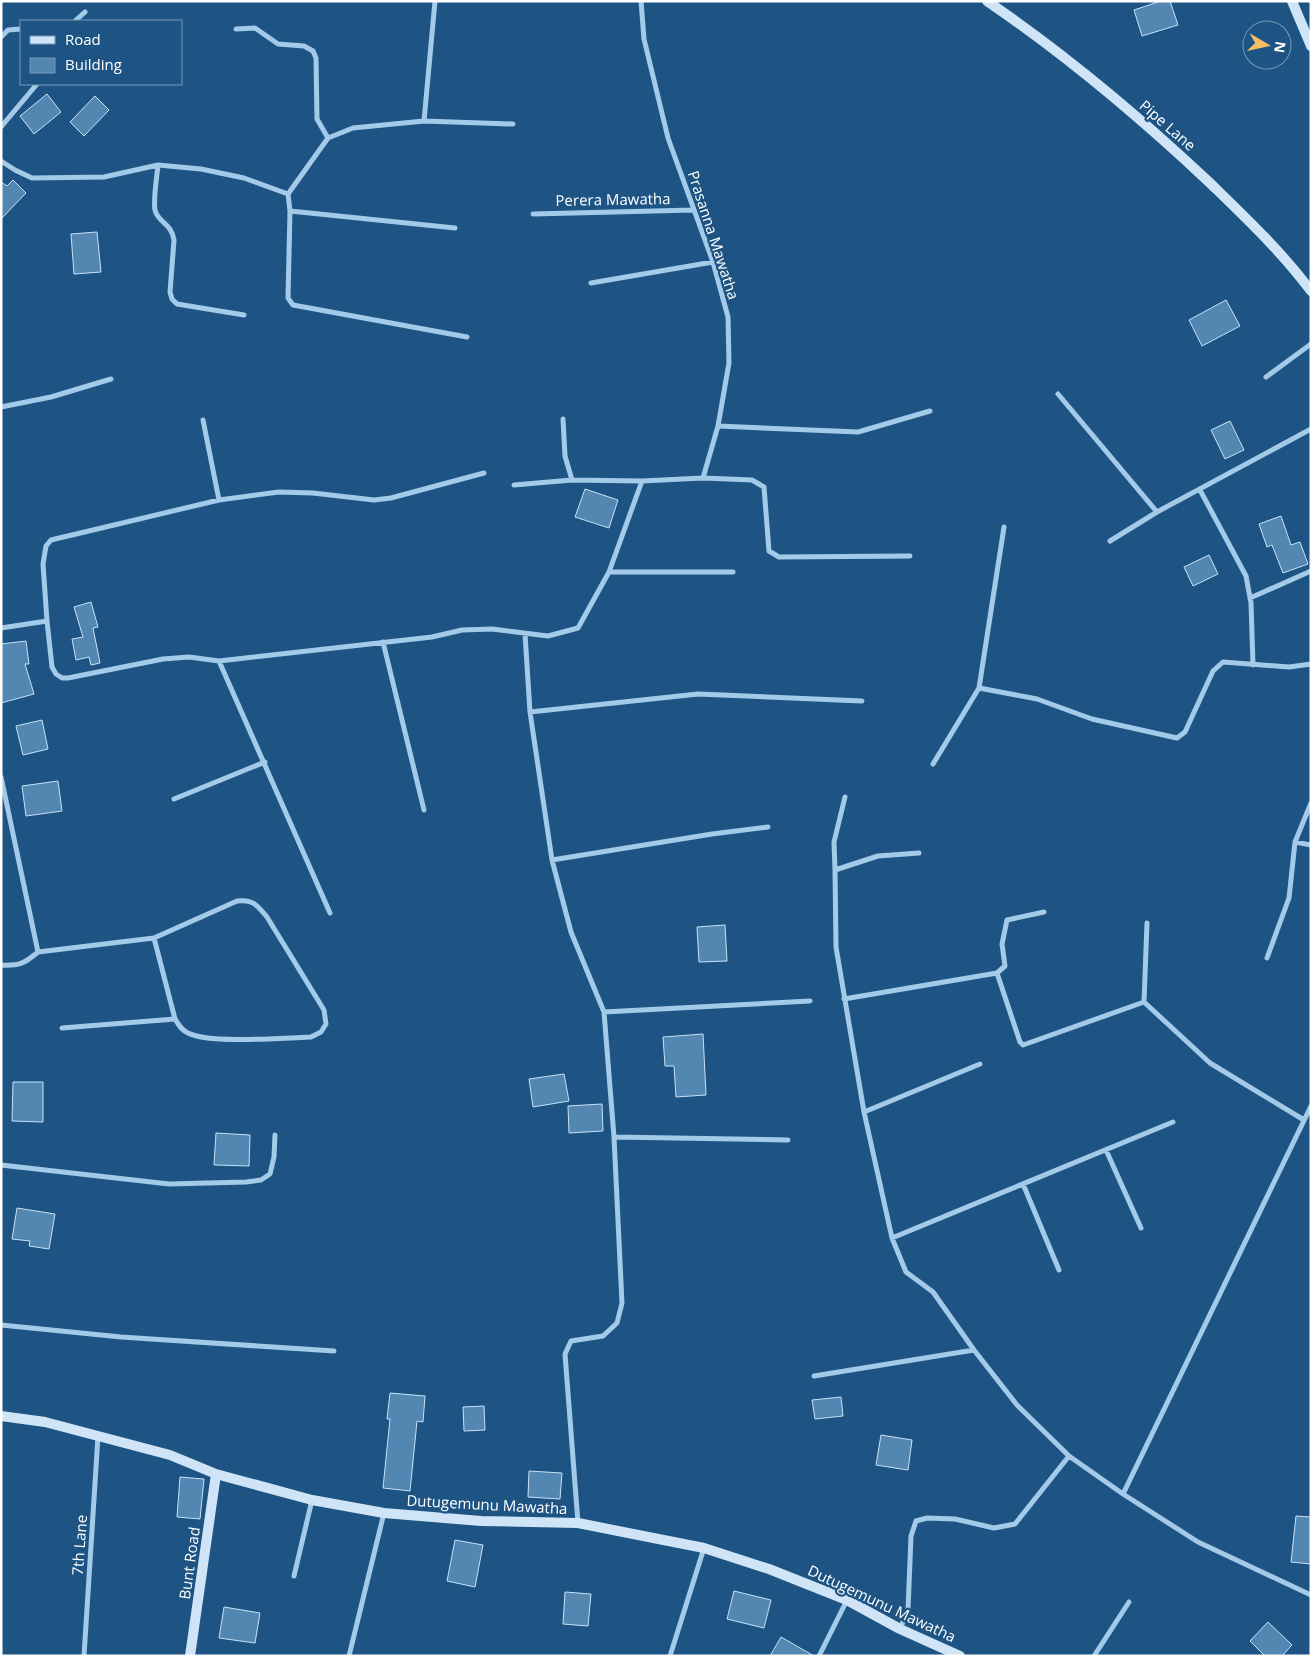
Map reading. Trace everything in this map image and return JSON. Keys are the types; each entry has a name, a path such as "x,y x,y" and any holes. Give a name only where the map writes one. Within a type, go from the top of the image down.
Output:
{"street":[{"path":"424,121 432,15 435,1"},
{"name":"Prasanna Mawatha","path":"641,1 644,39 668,138 712,262 728,317 729,363 718,426 704,478"},
{"name":"Pipe Lane","path":"986,1 1033,32 1161,137 1254,226 1311,291"},
{"path":"1292,1 1311,46"},
{"path":"76,20 85,12"},
{"path":"236,29 255,28 278,44 304,46 313,50 316,58 317,119 328,138"},
{"path":"1,37 8,30 20,29"},
{"path":"1,127 36,85"},
{"path":"467,337 293,305 288,298 290,212 288,194 328,138 353,128 424,121 513,124"},
{"path":"1,161 32,178 104,177 158,165 201,169 244,178 288,194"},
{"path":"158,165 155,209 159,218 168,225 174,240 170,292 172,299 177,304 244,315"},
{"name":"Perera Mawatha","path":"534,214 694,210"},
{"path":"290,212 454,228"},
{"path":"591,283 712,262"},
{"path":"1266,377 1311,344"},
{"path":"1,407 51,397 111,379"},
{"path":"1058,394 1157,512"},
{"path":"718,426 858,432 930,411"},
{"path":"564,419 565,456 572,480"},
{"path":"204,420 218,500"},
{"path":"1110,542 1157,512 1311,429"},
{"path":"484,473 391,498 374,500 313,493 279,492 218,500 51,540 46,546 43,564 52,667 56,674 62,678 189,656 219,661 432,637 462,630 492,630 548,636 578,628 609,572 642,481"},
{"path":"514,485 572,480 642,481 704,478 752,480 764,487 769,551 779,558 910,556"},
{"path":"1200,490 1246,576 1250,598 1253,665"},
{"path":"933,764 979,688 1004,527"},
{"path":"1250,598 1311,571"},
{"path":"609,572 732,572"},
{"path":"1,628 47,620"},
{"path":"525,634 530,712 552,860 571,932 604,1012 614,1137 622,1302 617,1323 604,1336 571,1340 565,1354 578,1524"},
{"path":"382,642 424,810"},
{"path":"219,661 330,913"},
{"path":"979,688 1037,699 1092,719 1177,738 1184,732 1213,671 1223,662 1289,667 1311,664"},
{"path":"530,712 698,694 862,701"},
{"path":"174,800 265,762"},
{"path":"1,777 38,952"},
{"path":"845,797 834,842 836,947 864,1112 892,1238 906,1272 933,1292 974,1350 1017,1405 1069,1456 1123,1494 1198,1542 1311,1595"},
{"path":"1266,958 1290,898 1295,842 1311,803"},
{"path":"552,860 712,834 768,827"},
{"path":"1295,842 1311,845"},
{"path":"835,870 878,856 919,853"},
{"path":"1,965 16,966 27,961 38,952 154,938 237,901 248,900 257,905 267,917 324,1010 326,1024 321,1032 311,1037 215,1039 189,1034 181,1030 175,1019 154,938"},
{"path":"844,999 997,973 1005,966 1002,944 1008,920 1044,912"},
{"path":"1147,923 1144,1002 1210,1062 1304,1120"},
{"path":"997,973 1020,1042 1023,1044 1144,1002"},
{"path":"604,1012 810,1001"},
{"path":"62,1028 175,1019"},
{"path":"864,1112 980,1064"},
{"path":"1123,1494 1311,1106"},
{"path":"892,1238 1173,1122"},
{"path":"1,1165 169,1184 246,1182 260,1180 270,1174 274,1157 275,1135"},
{"path":"614,1137 788,1140"},
{"path":"1106,1150 1141,1228"},
{"path":"1023,1184 1059,1270"},
{"path":"1,1325 121,1337 334,1350"},
{"path":"814,1376 974,1350"},
{"name":"Dutugemunu Mawatha","path":"1,1416 45,1422 170,1455 216,1474 312,1500 384,1513 481,1521 578,1524 704,1548 769,1569 847,1600 900,1629 960,1656"},
{"name":"7th Lane","path":"84,1656 98,1436"},
{"path":"900,1629 908,1610 911,1536 916,1521 927,1518 955,1519 994,1528 1015,1524 1069,1456"},
{"name":"Bunt Road","path":"190,1656 216,1474"},
{"path":"294,1576 312,1500"},
{"path":"349,1656 384,1513"},
{"path":"670,1656 704,1548"},
{"path":"819,1656 847,1600"},
{"path":"1094,1656 1128,1602"}],"building":[{"path":"1161,1 1170,1 1178,25 1142,36 1134,10"},
{"path":"47,94 61,112 34,134 20,116"},
{"path":"95,96 109,110 84,136 70,122"},
{"path":"13,180 26,193 1,219 1,182 7,186"},
{"path":"97,232 101,272 74,274 71,234"},
{"path":"1226,300 1240,326 1202,346 1189,320"},
{"path":"1230,421 1244,450 1225,459 1211,430"},
{"path":"585,489 618,500 609,528 575,517"},
{"path":"1281,516 1291,545 1300,542 1308,564 1283,573 1272,545 1267,547 1259,524"},
{"path":"1209,555 1218,574 1193,586 1184,567"},
{"path":"91,602 98,627 93,628 100,663 91,665 89,657 76,660 72,639 83,637 74,607"},
{"path":"26,641 29,664 25,664 34,694 1,703 1,644"},
{"path":"42,720 48,749 23,755 16,726"},
{"path":"58,781 62,811 26,816 22,786"},
{"path":"725,925 727,961 699,962 697,927"},
{"path":"703,1034 706,1095 676,1097 674,1066 665,1066 663,1037"},
{"path":"564,1074 569,1101 533,1107 529,1079"},
{"path":"13,1082 43,1082 43,1122 12,1121"},
{"path":"602,1104 603,1131 569,1133 568,1106"},
{"path":"216,1133 250,1135 249,1166 214,1165"},
{"path":"17,1208 55,1214 49,1249 29,1246 30,1241 12,1239"},
{"path":"390,1393 425,1396 423,1422 417,1421 410,1491 383,1488 390,1419 387,1419"},
{"path":"841,1397 843,1416 815,1419 812,1400"},
{"path":"484,1406 485,1430 464,1431 463,1407"},
{"path":"881,1435 912,1440 908,1470 876,1465"},
{"path":"529,1471 562,1473 560,1499 528,1497"},
{"path":"180,1477 204,1479 200,1519 177,1517"},
{"path":"1296,1516 1311,1517 1311,1564 1291,1562"},
{"path":"455,1540 483,1545 475,1587 447,1581"},
{"path":"734,1591 771,1600 764,1628 727,1619"},
{"path":"565,1592 591,1594 588,1626 563,1624"},
{"path":"224,1607 260,1613 255,1643 219,1638"},
{"path":"1268,1622 1292,1645 1282,1656 1265,1656 1250,1641"},
{"path":"781,1637 814,1656 770,1656"}]}
